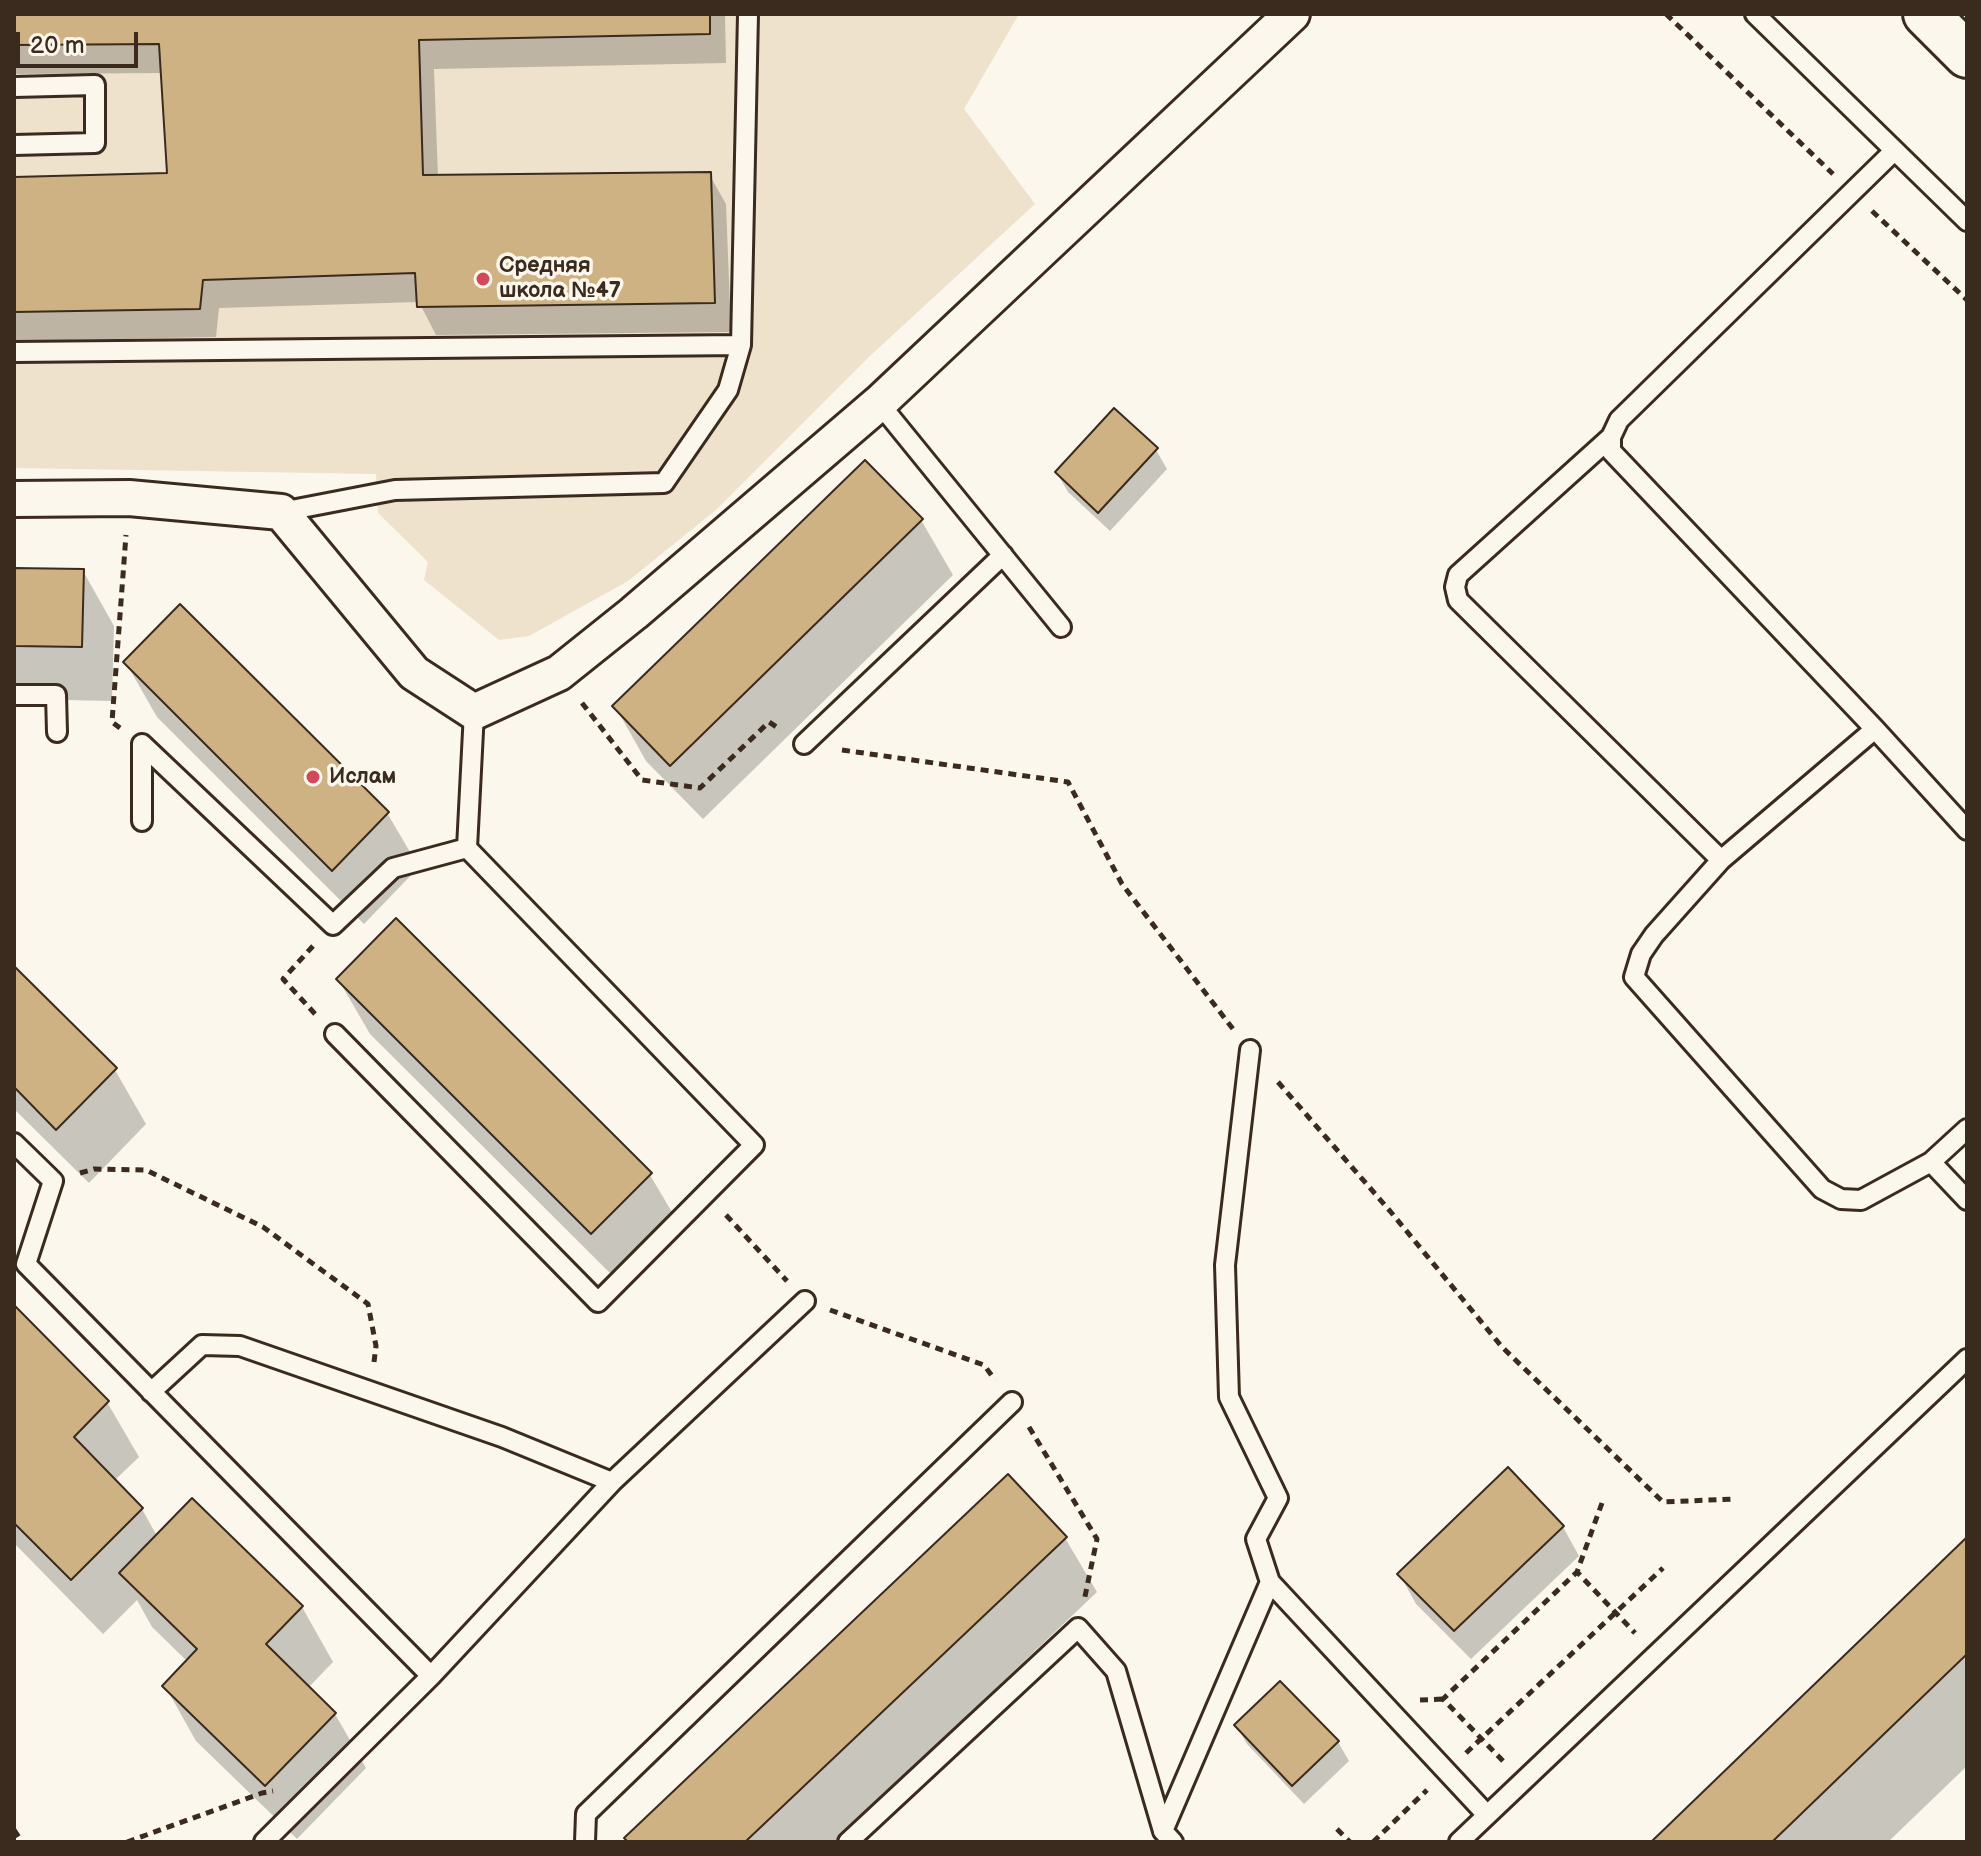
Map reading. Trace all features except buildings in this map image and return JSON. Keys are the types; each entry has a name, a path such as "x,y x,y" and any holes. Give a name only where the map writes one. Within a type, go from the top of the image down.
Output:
{"street":[{"path":"14,499 129,498 281,512 414,673 474,712 559,673 634,613 879,403 1292,14"},
{"path":"1926,14 1967,55"}],"lane":[{"path":"281,512 395,490 664,483 728,390 741,345 748,14"},
{"path":"1755,14 1967,221"},
{"path":"14,87 95,85 95,143 14,145"},
{"path":"1721,860 1458,600 1455,587 1458,575 1611,437 1619,420 1894,151"},
{"path":"14,352 741,345"},
{"path":"879,403 1061,627"},
{"path":"1611,437 1611,451 1967,830"},
{"path":"804,744 1003,555"},
{"path":"14,695 56,695 57,732"},
{"path":"335,1034 598,1302 754,1145 467,848 474,712"},
{"path":"1875,729 1721,860 1654,935 1641,954 1634,977 1822,1189 1841,1199 1861,1200 1931,1162 1967,1129"},
{"path":"142,744 142,821"},
{"path":"142,744 333,925 393,868 467,848"},
{"path":"1250,1050 1225,1265 1229,1397 1278,1498 1256,1539 1270,1582 1487,1815"},
{"path":"14,1143 53,1181 26,1264 431,1676"},
{"path":"1931,1162 1967,1200"},
{"path":"264,1842 431,1676 612,1482 805,1301"},
{"path":"151,1392 202,1345 240,1346 502,1437 612,1482"},
{"path":"1459,1842 1967,1359"},
{"path":"585,1842 586,1814 1012,1402"},
{"path":"1168,1836 1270,1582"},
{"path":"848,1842 1078,1628 1116,1671 1168,1836"}],"path":[{"path":"1666,14 1967,300"},
{"path":"129,498 112,722 142,744"},
{"path":"559,673 642,780 700,788 769,722 804,744 1068,782 1122,884 1250,1050 1390,1211 1502,1347 1663,1502 1735,1499"},
{"path":"333,925 283,979 335,1034"},
{"path":"53,1181 94,1169 146,1170 263,1227 368,1304 376,1346 370,1391"},
{"path":"706,1194 805,1301"},
{"path":"1523,1781 1443,1699 1577,1572 1602,1503"},
{"path":"1373,1842 1663,1568"},
{"path":"1577,1572 1655,1655"},
{"path":"127,1842 262,1793 323,1783"},
{"path":"1337,1829 1350,1842"},
{"path":"14,1830 24,1840"}],"shaded area":[{"name":"Средняя школа №47","path":"14,14 1019,14 964,109 1035,204 871,355 716,510 628,581 529,636 499,640 424,580 428,562 378,513 376,474 14,468"}],"place":[{"name":"Средняя школа №47","path":"483,279"},
{"name":"Ислам","path":"313,777"}]}
